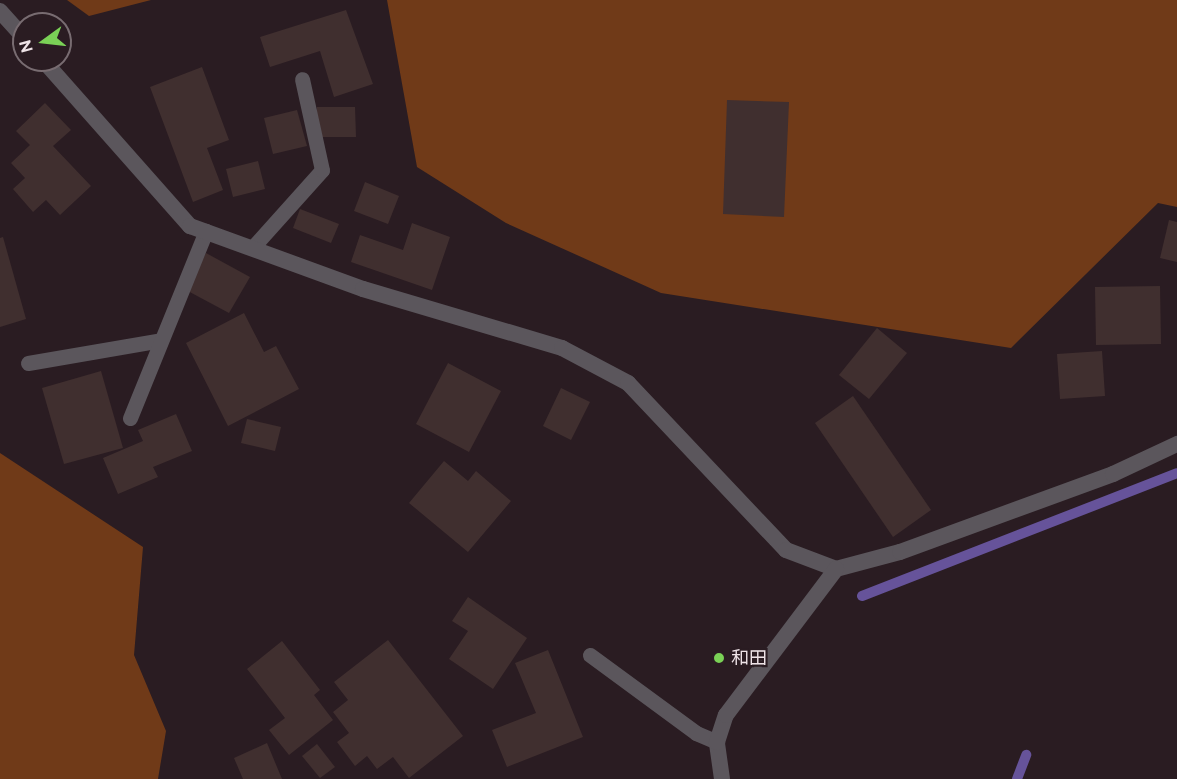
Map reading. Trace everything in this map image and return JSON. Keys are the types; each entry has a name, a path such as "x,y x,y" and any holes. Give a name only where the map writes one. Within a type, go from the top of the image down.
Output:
{"street":[{"path":"0,10 12,24"},
{"path":"54,72 190,226 253,247 363,289 562,348 628,383 786,550 836,569"},
{"path":"722,779 717,742 726,715 836,569 945,536 1113,474 1177,444"}],"lane":[{"path":"253,247 322,170 302,79"},
{"path":"130,418 206,231"},
{"path":"28,363 161,340"},
{"path":"591,655 696,733 717,742"}],"shaded area":[{"path":"67,0 151,0 89,16"},
{"path":"387,0 1177,0 1177,207 1158,203 1011,348 661,293 506,223 417,167"},
{"path":"0,453 143,547 134,655 166,731 158,779 0,779"}],"building":[{"path":"346,10 373,84 334,97 320,51 270,67 260,37"},
{"path":"202,67 229,140 207,148 223,190 193,202 150,87"},
{"path":"727,100 789,102 784,217 723,214"},
{"path":"45,103 71,130 53,146 91,186 60,215 46,200 33,212 13,189 25,178 11,163 30,145 16,131"},
{"path":"317,107 355,107 356,137 317,137"},
{"path":"297,110 307,146 273,154 264,118"},
{"path":"258,161 265,189 233,197 226,169"},
{"path":"365,182 399,196 388,224 354,211"},
{"path":"300,209 339,224 331,243 293,228"},
{"path":"1169,220 1177,222 1177,262 1160,258"},
{"path":"412,223 450,237 432,290 351,262 360,235 403,250"},
{"path":"3,237 26,319 0,327 0,238"},
{"path":"206,253 250,277 229,313 186,290"},
{"path":"1160,286 1161,344 1096,345 1095,287"},
{"path":"244,313 264,352 276,346 299,389 228,426 186,343"},
{"path":"877,328 907,353 869,399 839,375"},
{"path":"1102,351 1105,396 1060,399 1057,354"},
{"path":"448,363 501,391 469,452 416,424"},
{"path":"101,371 123,448 64,464 42,388"},
{"path":"561,388 590,402 571,440 543,426"},
{"path":"853,396 931,510 893,537 815,423"},
{"path":"176,414 192,451 153,467 158,477 118,494 103,458 143,441 138,430"},
{"path":"247,419 281,427 275,451 241,443"},
{"path":"444,461 468,481 476,471 511,501 468,552 409,503"},
{"path":"468,597 527,638 493,689 449,659 468,631 452,621"},
{"path":"388,640 463,736 409,778 393,757 377,769 367,756 355,766 337,742 349,733 333,712 348,700 334,682"},
{"path":"282,641 320,690 314,695 333,720 289,755 269,730 285,718 247,669"},
{"path":"548,650 583,737 507,767 492,730 536,713 515,663"},
{"path":"267,743 282,779 243,779 234,758"},
{"path":"317,744 335,767 320,778 302,756"}],"waterway":[{"path":"862,596 1177,473"},
{"path":"1017,779 1026,755"}],"place":[{"name":"和田","path":"719,658"}]}
